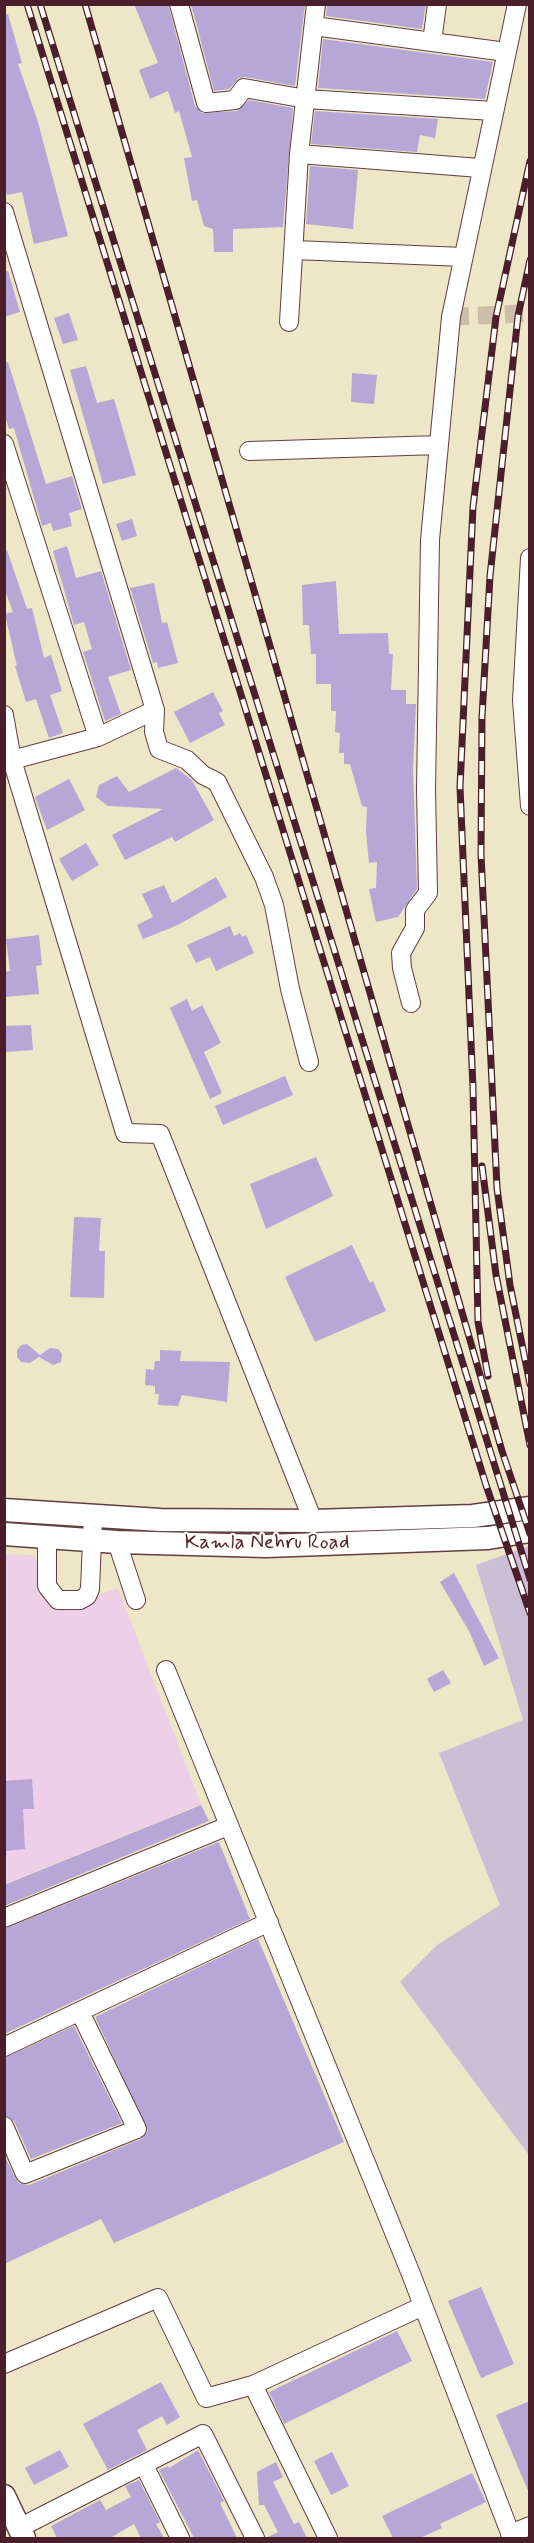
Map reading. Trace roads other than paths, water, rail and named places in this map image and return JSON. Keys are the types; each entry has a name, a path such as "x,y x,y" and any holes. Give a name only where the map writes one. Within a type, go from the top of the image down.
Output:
{"main road":[{"name":"Kamla Nehru Road","path":"4,1510 160,1520 313,1521 473,1516 530,1508"},
{"path":"159,1544 160,1520"},
{"name":"Kamla Nehru Road","path":"4,1534 92,1541 266,1546 462,1540 530,1531"},
{"path":"4,2496 13,2535"}],"street":[{"path":"179,4 206,103 235,100 244,88 306,99 493,111"},
{"path":"289,322 299,154 316,4"},
{"path":"432,42 438,4"},
{"path":"411,1003 402,968 401,953 415,928 415,910 428,893 426,789 430,540 452,314 480,168 517,4"},
{"path":"314,26 506,51"},
{"path":"299,154 480,168"},
{"path":"4,212 155,710 154,732 159,748 187,760 203,775 217,782 264,877 274,905 290,989 309,1062"},
{"path":"295,250 463,257"},
{"path":"4,444 98,737"},
{"path":"249,451 439,445"},
{"path":"530,558 526,699 530,806"},
{"path":"12,760 98,737 155,710"},
{"path":"4,715 12,760 125,1133 160,1134 313,1521"},
{"path":"47,1536 47,1586 58,1600 80,1600 87,1596 90,1589 93,1517"},
{"path":"117,1542 136,1600"},
{"path":"166,1671 423,2306 511,2536 530,2526"},
{"path":"4,1918 228,1826"},
{"path":"4,2047 269,1922"},
{"path":"4,2126 26,2174 137,2129 80,2012"},
{"path":"4,2364 158,2298 206,2398 253,2385 423,2306"},
{"path":"253,2385 328,2538"},
{"path":"13,2535 203,2434 255,2538"},
{"path":"144,2465 180,2538"}],"tunnel":[{"path":"451,317 530,313"}],"railway":[{"path":"27,4 486,1485 530,1613"},
{"path":"40,4 530,1579"},
{"path":"85,4 502,1451 530,1534"},
{"path":"488,1376 478,1322 473,1088 460,787 473,507 496,317 530,161"},
{"path":"530,260 518,316 490,576 482,717 481,854 497,1188 510,1285 530,1384"},
{"path":"482,1166 496,1275 530,1445"}]}
